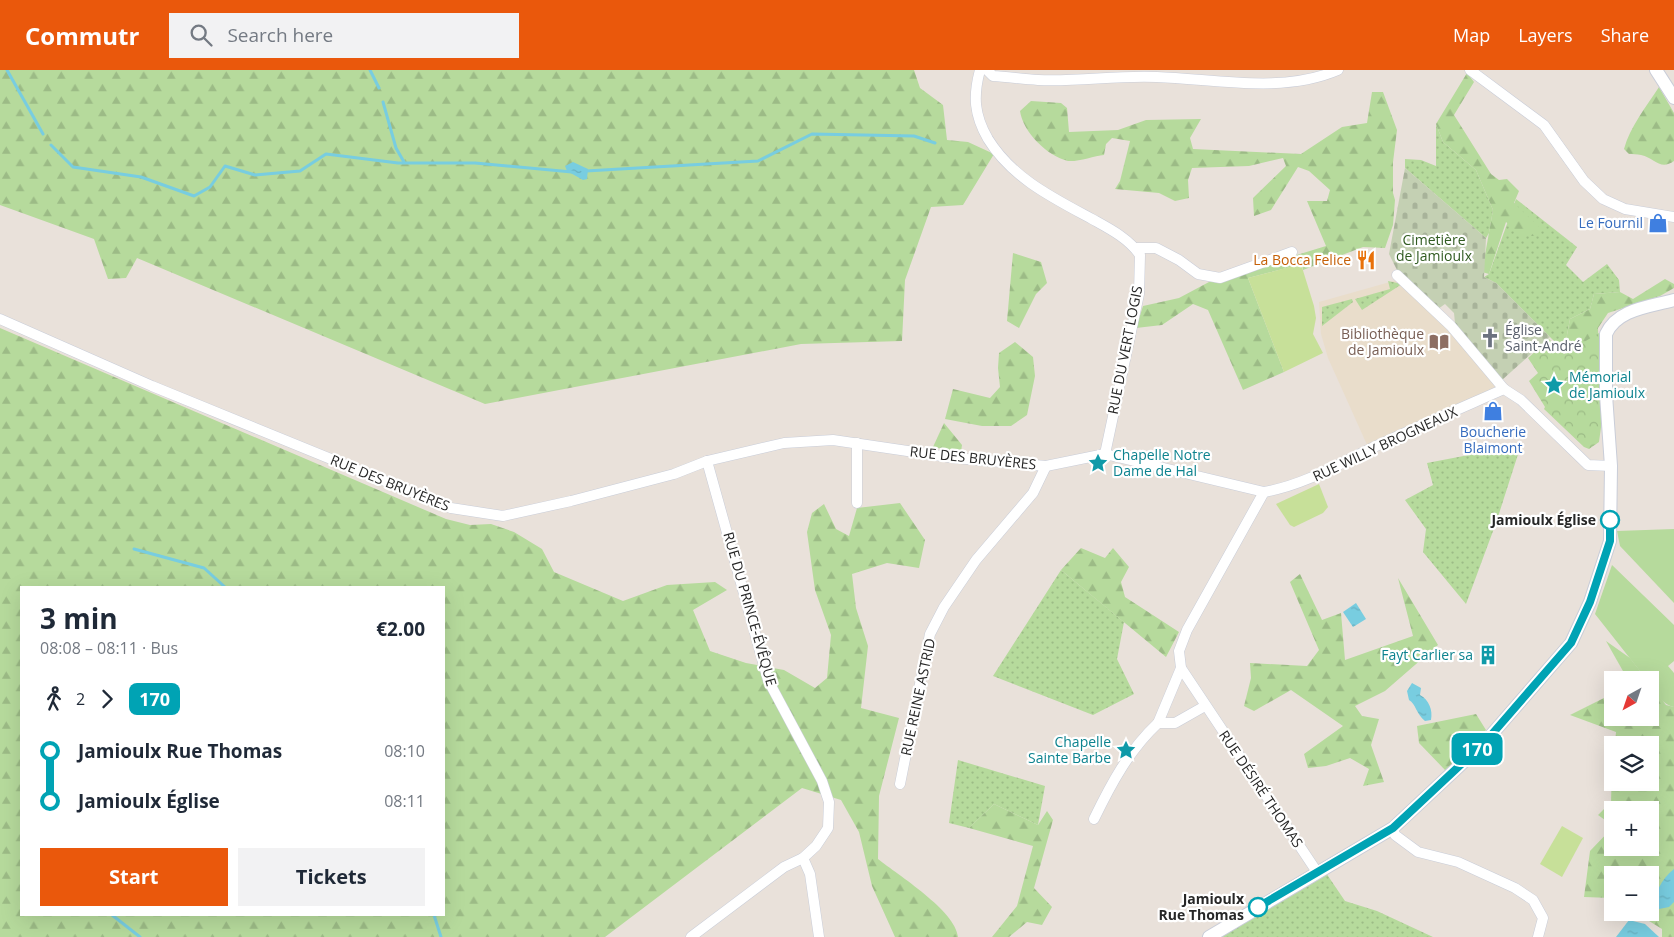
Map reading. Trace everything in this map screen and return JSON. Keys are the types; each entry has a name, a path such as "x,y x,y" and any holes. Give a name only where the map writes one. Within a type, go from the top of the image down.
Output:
{"street":[{"path":"980,70 974,102 977,116 995,150 1009,168 1028,182 1125,238 1135,248 1156,248 1179,260 1198,274 1220,278 1292,252"},
{"path":"987,70 993,76 1039,80 1156,76 1215,81 1275,82 1321,77 1338,70"},
{"path":"1470,70 1544,125 1584,181 1603,198 1625,209 1674,217"},
{"path":"1656,70 1674,98"},
{"name":"RUE DU VERT LOGIS","path":"1105,454 1139,294 1140,255 1135,248"},
{"path":"1397,275 1452,326 1504,389 1521,400 1588,465 1611,466"},
{"path":"1208,937 1393,828 1486,741 1571,643 1590,602 1610,541 1611,466 1606,395 1606,334 1610,325 1618,318 1635,310 1674,300"},
{"name":"RUE DES BRUYÈRES","path":"0,319 152,386 451,508 503,516 570,502 674,474 707,460 784,443 833,440 955,458 1046,466 1105,454 1264,492"},
{"name":"RUE WILLY BROGNEAUX","path":"1264,492 1287,488 1312,478 1504,389"},
{"path":"857,503 858,443"},
{"name":"RUE DU PRINCE-ÉVÊQUE","path":"691,937 784,868 803,858 816,846 828,828 829,802 822,781 768,680 707,460"},
{"name":"RUE REINE ASTRID","path":"900,784 930,634 944,607 976,560 1033,493 1046,466"},
{"path":"1094,819 1112,781 1142,739 1158,723 1181,668 1179,651 1186,630 1264,492"},
{"name":"RUE DÉSIRÉ THOMAS","path":"1181,668 1317,872"},
{"path":"1158,723 1175,723 1205,706"},
{"path":"1393,828 1395,836 1418,852 1458,862 1515,888 1533,900 1543,918 1538,937"},
{"path":"803,858 810,874 819,937"}],"shaded area":[{"path":"1397,280 1434,315 1498,388 1368,447 1328,358 1321,334 1319,302"}],"green space":[{"path":"0,70 914,70 920,88 943,105 947,140 968,142 994,154 963,205 931,207 905,280 902,341 801,344 485,404 137,258 126,278 108,279 94,239 0,205"},
{"path":"1467,73 1474,82 1454,115 1491,174 1499,180 1507,179 1519,191 1514,203 1540,228 1535,236 1521,236 1506,222 1489,274 1482,272 1493,210 1476,170 1443,142 1436,124"},
{"path":"1659,87 1674,113 1674,161 1665,165 1641,155 1629,154 1624,149 1634,125"},
{"path":"1372,92 1383,92 1397,130 1393,162 1393,193 1395,200 1393,225 1385,248 1363,247 1303,270 1302,264 1248,278 1284,372 1243,390 1208,310 1193,304 1162,325 1136,328 1143,306 1179,298 1209,282 1326,246 1307,201 1327,201 1330,190 1309,171 1298,167 1271,210 1254,216 1253,198 1286,166 1283,158 1249,166 1192,168 1188,180 1189,198 1175,201 1159,193 1115,189 1120,181 1130,141 1112,138 1106,144 1104,155 1068,161 1052,154 1037,142 1026,127 1020,111 1031,101 1061,103 1067,108 1069,132 1118,130 1146,120 1201,119 1190,138 1193,149 1301,154 1342,127 1367,123"},
{"path":"1436,124 1443,142 1476,170 1493,210 1489,233 1486,238 1405,168 1405,159 1421,160 1436,166"},
{"name":"Cimetière de Jamioulx","path":"1405,168 1486,238 1484,277 1496,283 1550,337 1502,380 1455,323 1454,313 1445,304 1438,309 1398,272 1389,254"},
{"path":"1516,199 1577,247 1566,265 1583,282 1607,264 1619,280 1620,292 1594,294 1590,309 1570,319 1564,351 1496,283 1484,277 1489,274"},
{"path":"1013,253 1041,262 1047,283 1036,294 1019,328 1007,321"},
{"path":"1301,264 1314,306 1316,318 1313,334 1323,353 1284,372 1248,278"},
{"path":"1665,279 1674,284 1674,288 1660,296 1608,313 1598,328 1601,426 1596,438 1588,354 1564,351 1570,319 1590,309 1594,294 1620,292 1633,299"},
{"path":"1388,281 1402,284 1362,310 1355,299 1390,289"},
{"path":"1352,299 1353,302 1322,326 1322,307"},
{"path":"0,328 446,519 470,525 491,524 514,532 542,549 554,572 623,601 667,585 715,582 727,590 693,610 710,651 746,663 784,670 815,688 827,678 831,635 815,590 807,532 812,513 824,504 836,529 849,536 857,508 900,503 925,540 919,568 887,563 852,574 856,608 868,646 861,708 899,718 879,796 878,859 937,905 955,927 958,937 895,937 872,886 859,832 841,800 802,788 605,937 0,937"},
{"path":"1599,333 1603,401 1602,415 1599,442 1589,449 1584,447 1544,409 1545,407 1529,381 1538,373 1528,358 1549,339 1564,354"},
{"path":"1015,342 1033,357 1035,376 1027,415 1011,426 982,426 945,419 953,389 990,398 1000,387 999,353"},
{"path":"944,423 962,445 961,452 933,447"},
{"path":"1521,445 1496,523 1466,604 1423,552 1426,529 1405,500 1433,485 1427,463"},
{"path":"1319,484 1328,507 1323,513 1294,527 1290,525 1276,504"},
{"path":"1674,529 1674,603 1620,546 1617,531"},
{"path":"1081,548 1105,558 1113,548 1129,567 1121,582 1125,597 1179,632 1166,657 1061,570"},
{"path":"1612,565 1674,625 1674,661 1668,666 1674,673 1674,707 1659,698 1659,671 1640,671 1595,614"},
{"path":"1061,570 1124,622 1117,659 1134,694 1093,715 993,676"},
{"path":"1300,574 1322,620 1341,613 1345,660 1413,636 1398,578 1438,645 1385,691 1355,706 1362,716 1379,719 1371,745 1384,782 1363,786 1369,769 1350,758 1326,766 1308,768 1304,754 1343,726 1291,690 1254,711 1244,706 1251,678 1250,663 1307,666 1319,650 1290,582"},
{"path":"1606,641 1630,658 1640,671 1623,671"},
{"path":"1659,696 1666,705 1674,707 1674,937 1662,937 1662,929 1649,921 1659,921 1659,866 1604,866 1604,898 1584,897 1590,851 1604,836 1604,856 1659,856 1659,801 1611,801 1611,791 1659,791 1659,736 1616,736 1616,732 1570,715 1604,698 1604,726 1659,726"},
{"path":"1476,714 1486,730 1446,771 1419,743 1417,726"},
{"path":"958,760 1045,786 1038,825 994,804 969,828 949,823"},
{"path":"994,804 1038,825 1047,811 1053,820 1034,888 1052,907 1042,925 1027,922 1009,937 992,937 1017,906 1033,846 969,828"},
{"path":"1604,809 1604,819 1598,815"},
{"path":"1562,826 1583,838 1562,877 1540,864"},
{"path":"1326,873 1345,901 1377,911 1433,937 1218,937"}],"water":[{"path":"573,162 588,169 587,179 583,180 567,171 565,166"},
{"path":"1356,603 1366,619 1353,627 1343,612"},
{"path":"1412,683 1421,688 1420,695 1428,702 1431,709 1431,720 1425,721 1409,700 1407,691"},
{"path":"1674,869 1674,902 1669,907 1659,909 1659,887 1665,877"},
{"path":"1628,921 1633,921 1645,924 1659,937 1616,937"}],"waterway":[{"path":"7,70 43,134"},
{"path":"370,70 379,88"},
{"path":"383,102 396,148 404,162"},
{"path":"586,171 758,161 812,134 914,136 935,143"},
{"path":"51,145 73,167 141,177 194,196 210,187 225,166 255,175 300,171 326,154 398,163 475,163 572,172"},
{"path":"134,549 204,568 224,586"},
{"path":"113,916 140,937"},
{"path":"434,916 441,937"}],"bus line":[{"name":"170","path":"1258,907 1393,828 1486,741 1571,643 1590,602 1610,541 1610,520"}],"place":[{"name":"Le Fournil","path":"1658,223"},
{"name":"La Bocca Felice","path":"1366,260"},
{"name":"Église Saint-André","path":"1490,338"},
{"name":"Bibliothèque de Jamioulx","path":"1439,342"},
{"name":"Mémorial de Jamioulx","path":"1554,385"},
{"name":"Boucherie Blaimont","path":"1493,411"},
{"name":"Chapelle Notre Dame de Hal","path":"1098,463"},
{"name":"Jamioulx Église","path":"1610,520"},
{"name":"Fayt Carlier sa","path":"1488,655"},
{"name":"Chapelle Sainte Barbe","path":"1126,750"},
{"name":"Jamioulx Rue Thomas","path":"1258,907"}]}
